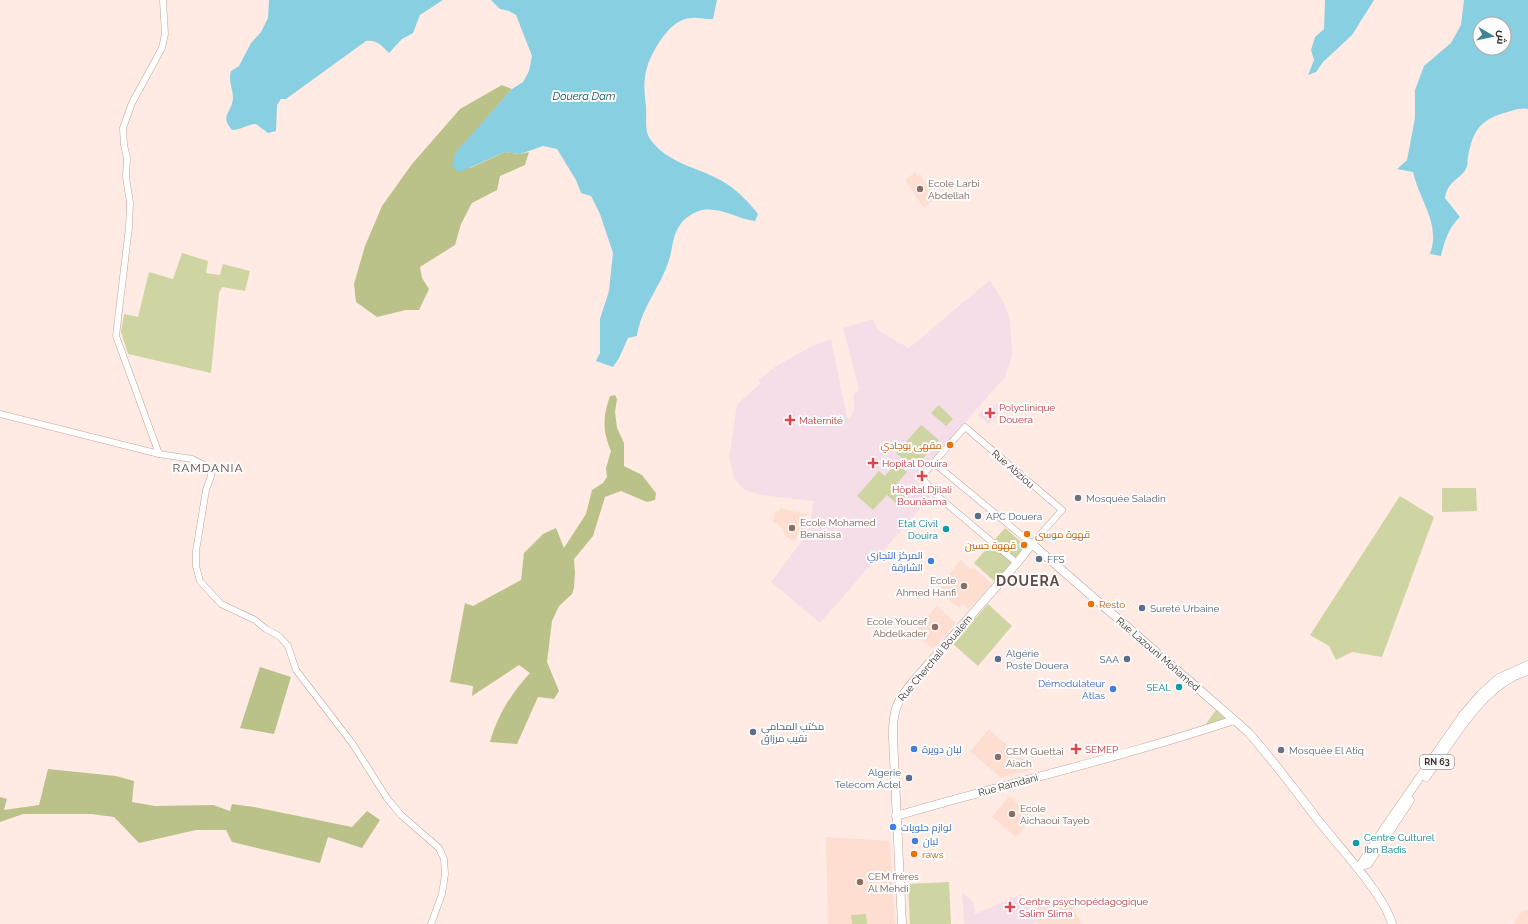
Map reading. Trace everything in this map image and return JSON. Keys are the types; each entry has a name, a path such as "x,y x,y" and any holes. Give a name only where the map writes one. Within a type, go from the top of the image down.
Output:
{"main road":[{"name":"Rue Cherchali Boualem","path":"902,924 893,725 897,703 916,676 1017,564 1032,544"},
{"name":"Rue Lazouni Mohamed","path":"1032,544 1234,720 1272,758 1359,868 1383,904 1392,924"},
{"path":"1359,868 1362,861 1463,715 1481,694 1499,678 1528,665"},
{"name":"RN 63","path":"1359,868 1368,864 1426,777 1480,705 1503,683 1528,671"},
{"name":"Rue Ramdani","path":"896,816 1046,775 1234,720"}],"street":[{"path":"159,454 116,336 129,227 130,203 126,177 127,158 124,145 123,128 132,103 162,48 165,34 164,0"},
{"path":"0,414 159,454 192,460 210,468 211,476 206,490 196,552 196,566 200,581 222,604 255,620 266,629 279,636 288,646 296,670 352,743 387,798 401,815 439,848 445,867 443,889 431,924"},
{"name":"Rue Abziou","path":"934,463 965,428 1062,510 1032,544"},
{"path":"934,463 921,477 935,494 1017,564"},
{"name":"Rue Lazouni Mohamed","path":"934,463 1032,544"}],"shaded area":[{"name":"Ecole Larbi Abdellah","path":"915,172 918,176 920,174 935,198 924,208 905,180"},
{"name":"Hopital Douira","path":"990,280 1004,303 1010,320 1012,356 1005,377 915,480 931,496 820,623 771,582 807,534 811,520 813,501 760,495 745,490 739,484 734,477 729,458 737,404 760,384 758,380 775,367 810,347 831,339 847,417 850,419 854,409 854,394 859,390 843,328 873,319 877,330 909,348"},
{"name":"Polyclinique Douera","path":"1000,400 1006,405 1001,411 1002,412 989,424 978,415 983,409 988,411"},
{"name":"Ecole Mohamed Benaissa","path":"780,508 807,514 802,534 798,533 795,542 786,536 777,523 773,522 775,511 779,512"},
{"name":"Ecole Ahmed Hanfi","path":"961,560 970,569 973,567 992,584 969,609 963,604 959,608 937,589"},
{"name":"Ecole Youcef Abdelkader","path":"937,606 956,623 933,649 913,632 925,616 927,617"},
{"name":"CEM Guettai Aiach","path":"989,729 1034,769 1001,778 970,751"},
{"name":"Ecole Aichaoui Tayeb","path":"1009,796 1033,818 1016,837 992,817"},
{"name":"CEM frères Al Mehdi","path":"826,837 890,841 895,924 828,924"},
{"name":"Centre psychopédagogique Salim Slima","path":"962,892 973,902 975,914 1022,894 1037,922 1032,924 964,924"},
{"path":"1066,896 1082,924 1038,924 1030,910"},
{"path":"1528,910 1528,924 1513,924 1522,911"}],"green space":[{"path":"502,85 512,89 479,127 470,168 505,152 520,154 529,152 525,165 500,176 497,190 472,203 461,224 455,245 420,267 422,278 429,289 419,310 406,310 377,317 356,302 354,284 365,246 382,206 412,164 460,109"},
{"path":"182,253 208,261 206,273 220,275 223,264 250,271 245,291 222,287 219,293 211,373 128,354 121,332 124,314 138,317 149,272 173,279"},
{"path":"615,395 617,399 615,412 617,428 624,443 624,466 642,475 656,493 655,500 647,502 621,491 605,497 593,536 574,559 575,573 572,594 559,606 552,621 547,662 559,691 554,699 538,697 517,744 490,742 501,713 530,673 519,665 472,696 473,686 450,682 465,603 473,606 521,580 524,553 543,534 556,528 564,548 586,514 592,490 603,483 607,477 606,468 611,451 604,424 610,396"},
{"path":"939,405 953,419 946,426 931,413"},
{"path":"921,425 939,440 914,469 896,453"},
{"path":"896,463 907,472 895,486 906,496 898,505 887,495 873,510 857,496 879,471 885,476"},
{"path":"1442,488 1476,488 1477,511 1442,512"},
{"path":"1400,496 1434,517 1382,657 1352,652 1336,660 1329,646 1310,635"},
{"path":"1005,528 1026,546 995,582 974,563"},
{"path":"988,604 1012,626 978,666 953,644"},
{"path":"260,667 291,677 274,734 240,728"},
{"path":"1216,710 1225,719 1203,728"},
{"path":"48,769 116,776 134,781 132,802 155,806 213,805 230,811 232,804 352,827 367,811 380,820 362,848 328,837 320,863 232,842 226,830 196,830 139,843 114,817 91,814 23,814 0,822 0,797 7,799 4,810 39,805"},
{"path":"949,882 951,924 910,924 908,884"},
{"path":"866,914 867,924 852,924 851,915"}],"water":[{"path":"269,0 443,0 420,15 413,33 402,39 389,53 376,42 366,41 286,99 281,99 277,105 276,131 268,133 256,124 232,130 228,125 226,117 233,98 230,82 231,71 239,66 251,43 261,32 268,18"},
{"name":"Douera Dam","path":"491,0 717,0 713,19 684,19 671,28 659,42 646,70 644,90 647,131 650,139 665,154 674,160 713,176 727,184 742,196 758,214 755,221 716,210 702,210 684,220 675,233 665,270 643,316 637,336 628,338 613,367 596,361 600,353 600,319 609,291 613,253 600,214 591,196 581,193 576,180 557,149 543,146 520,154 505,152 460,172 452,167 455,153 512,89 523,82 529,71 532,56 516,15 509,11 500,9"},
{"path":"1325,0 1374,0 1352,35 1323,62 1316,72 1308,75 1314,60 1311,50 1315,37 1324,29"},
{"path":"1464,0 1528,0 1528,109 1522,108 1495,116 1478,128 1472,140 1465,170 1449,187 1445,198 1460,217 1453,225 1448,235 1441,256 1430,254 1433,243 1431,223 1413,172 1397,169 1407,160 1415,118 1415,90 1424,66 1451,43 1461,25"}],"place":[{"name":"Ecole Larbi Abdellah","path":"920,189"},
{"name":"Polyclinique Douera","path":"990,413"},
{"name":"Maternité","path":"790,420"},
{"name":"مقهى بوجادي","path":"950,445"},
{"name":"Hopital Douira","path":"873,463"},
{"name":"Hôpital Djilali Bounâama","path":"922,476"},
{"name":"Mosquée Saladin","path":"1078,498"},
{"name":"APC Douera","path":"978,516"},
{"name":"Ecole Mohamed Benaissa","path":"792,528"},
{"name":"Etat Civil Douira","path":"946,529"},
{"name":"قهوة موسى","path":"1027,534"},
{"name":"قهوة حسين","path":"1024,545"},
{"name":"FFS","path":"1039,559"},
{"name":"المركز التجاري الشارقة","path":"931,561"},
{"name":"Ecole Ahmed Hanfi","path":"964,586"},
{"name":"Resto","path":"1091,604"},
{"name":"Sureté Urbaine","path":"1142,608"},
{"name":"Ecole Youcef Abdelkader","path":"935,627"},
{"name":"Algérie Poste Douera","path":"998,659"},
{"name":"SAA","path":"1127,659"},
{"name":"SEAL","path":"1179,687"},
{"name":"Démodulateur Atlas","path":"1113,689"},
{"name":"مكتب المحامي نقيب مرزاق","path":"753,732"},
{"name":"لبان دويرة","path":"914,749"},
{"name":"SEMEP","path":"1076,749"},
{"name":"Mosquée El Atiq","path":"1281,750"},
{"name":"CEM Guettai Aiach","path":"998,757"},
{"name":"Algerie Telecom Actel","path":"909,778"},
{"name":"Ecole Aichaoui Tayeb","path":"1012,814"},
{"name":"لوازم حلويات","path":"893,827"},
{"name":"لبان","path":"915,841"},
{"name":"Centre Culturel Ibn Badis","path":"1356,843"},
{"name":"raws","path":"914,854"},
{"name":"CEM frères Al Mehdi","path":"860,882"},
{"name":"Centre psychopédagogique Salim Slima","path":"1010,907"}],"district":[{"name":"RAMDANIA","path":"208,468"},
{"name":"DOUERA","path":"1028,581"}]}
